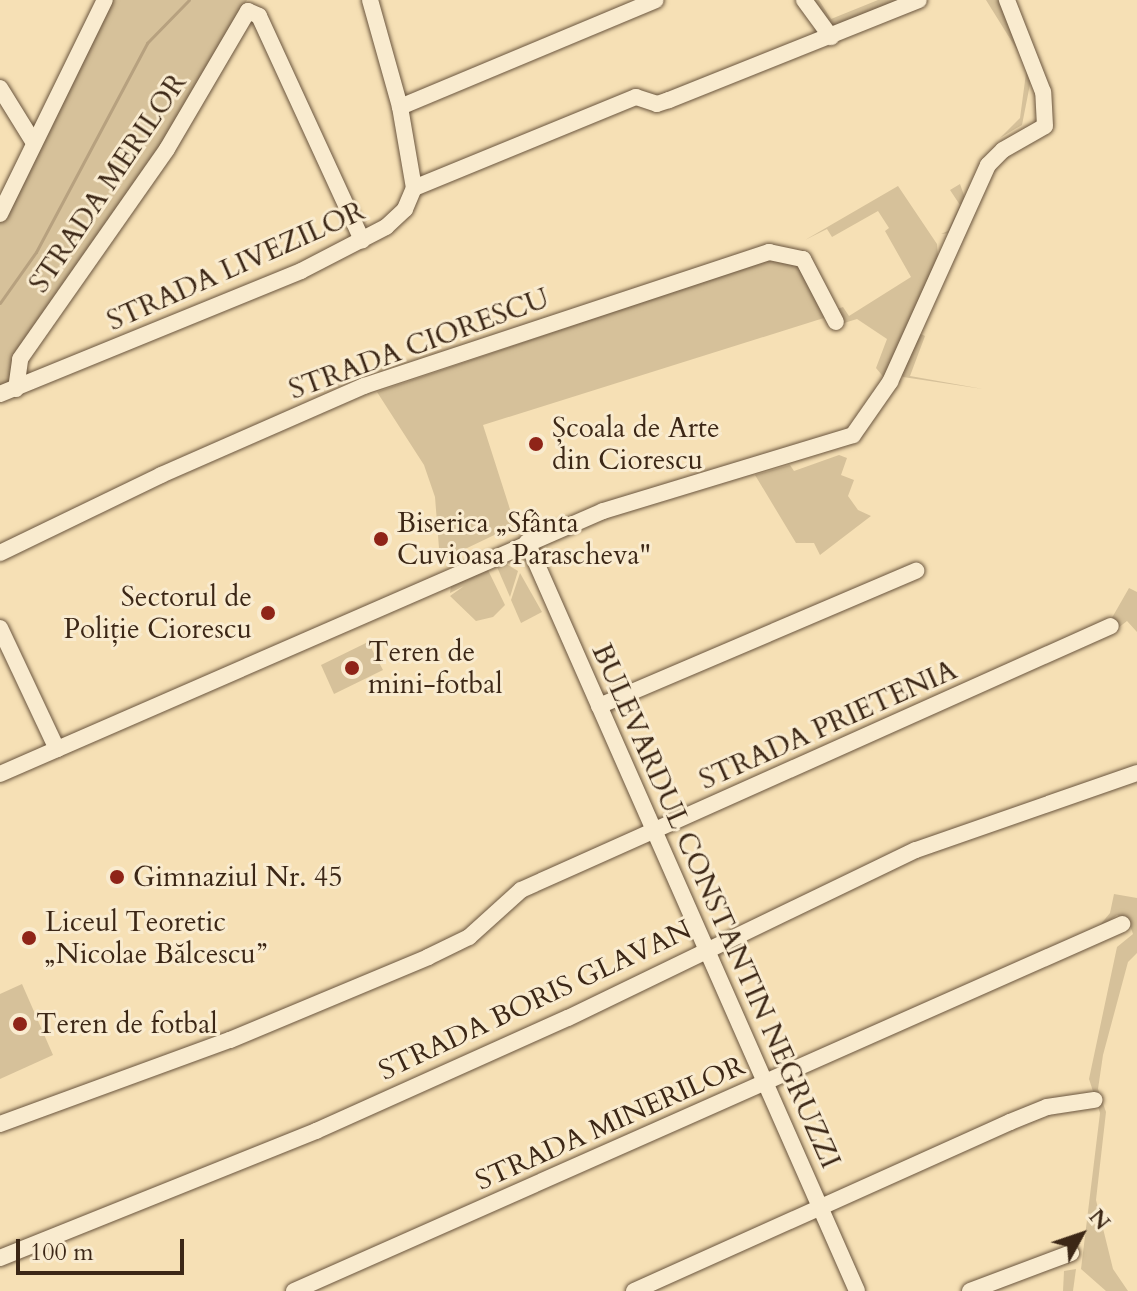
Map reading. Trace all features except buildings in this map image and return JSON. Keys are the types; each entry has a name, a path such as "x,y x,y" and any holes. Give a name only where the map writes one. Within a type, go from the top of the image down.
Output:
{"street":[{"path":"0,214 105,0"},
{"path":"370,0 400,107 414,188 636,97 657,104 919,0"},
{"path":"400,107 656,0"},
{"path":"804,0 831,37"},
{"path":"0,774 603,511 839,442 866,422 890,382 988,165 1003,150 1045,126 1043,92 1007,0"},
{"name":"STRADA MERILOR","path":"8,392 20,359 167,149 241,18 252,10 278,55 362,240"},
{"path":"0,88 34,143"},
{"name":"STRADA LIVEZILOR","path":"8,392 301,271 398,218 414,188"},
{"name":"STRADA CIORESCU","path":"0,553 161,475 364,386 769,252 803,259 836,322"},
{"name":"BULEVARDUL CONSTANTIN NEGRUZZI","path":"527,542 857,1291"},
{"path":"599,706 916,571"},
{"name":"STRADA PRIETENIA","path":"0,1124 230,1040 428,957 469,937 521,890 1111,626"},
{"path":"0,628 57,749"},
{"name":"STRADA BORIS GLAVAN","path":"0,1258 316,1131 916,850 1137,773"},
{"name":"STRADA MINERILOR","path":"294,1291 1122,924"},
{"path":"634,1291 1047,1107 1094,1100"},
{"path":"970,1291 1071,1253"}],"shaded area":[{"path":"112,0 247,0 223,48 12,380 0,386 0,222"},
{"path":"809,0 819,0 831,19 878,0 910,0 843,29 829,25"},
{"path":"986,0 1000,0 1032,74 1022,125 1000,138 1020,118 1027,66"},
{"path":"960,184 965,198 951,233 941,234 948,231 960,205 950,190"},
{"path":"898,186 937,244 938,256 886,380 876,368 887,339 857,319 844,323 837,309 843,307 849,316 911,277 885,231 889,228 878,211 832,237 827,229 805,240"},
{"path":"778,256 801,261 827,317 483,425 515,525 440,561 435,497 424,465 377,392"},
{"path":"917,332 925,336 910,376 983,389 903,377 900,372"},
{"path":"839,455 847,458 841,475 854,480 848,496 858,510 871,516 820,555 814,543 796,543 755,475 790,465 794,471"},
{"path":"503,562 518,571 510,597 497,567"},
{"path":"487,568 505,605 493,617 476,621 450,596 464,586 450,593 451,586"},
{"path":"520,573 542,612 521,623 511,600"},
{"path":"1129,588 1137,592 1137,632 1127,621 1118,628 1109,623"},
{"name":"Teren de mini-fotbal","path":"368,642 383,670 334,694 321,665"},
{"path":"1114,894 1137,898 1137,953 1128,962 1103,1055 1098,1089 1106,1112 1096,1200 1113,1269 1128,1291 1106,1291 1081,1269 1100,1113 1089,1079 1117,947 1133,934 1128,920 1117,915 1095,931 1110,913"},
{"name":"Teren de fotbal","path":"22,984 53,1055 0,1079 0,994"},
{"path":"1076,1269 1073,1291 1063,1291 1064,1271"}],"waterway":[{"path":"0,303 36,252 147,43 189,0"}],"place":[{"name":"Școala de Arte din Ciorescu","path":"536,444"},
{"name":"Biserica „Sfânta Cuvioasa Parascheva\"","path":"381,539"},
{"name":"Sectorul de Poliție Ciorescu","path":"268,613"},
{"name":"Teren de mini-fotbal","path":"352,668"},
{"name":"Gimnaziul Nr. 45","path":"117,877"},
{"name":"Liceul Teoretic „Nicolae Bălcescu”","path":"29,938"},
{"name":"Teren de fotbal","path":"20,1024"}]}
